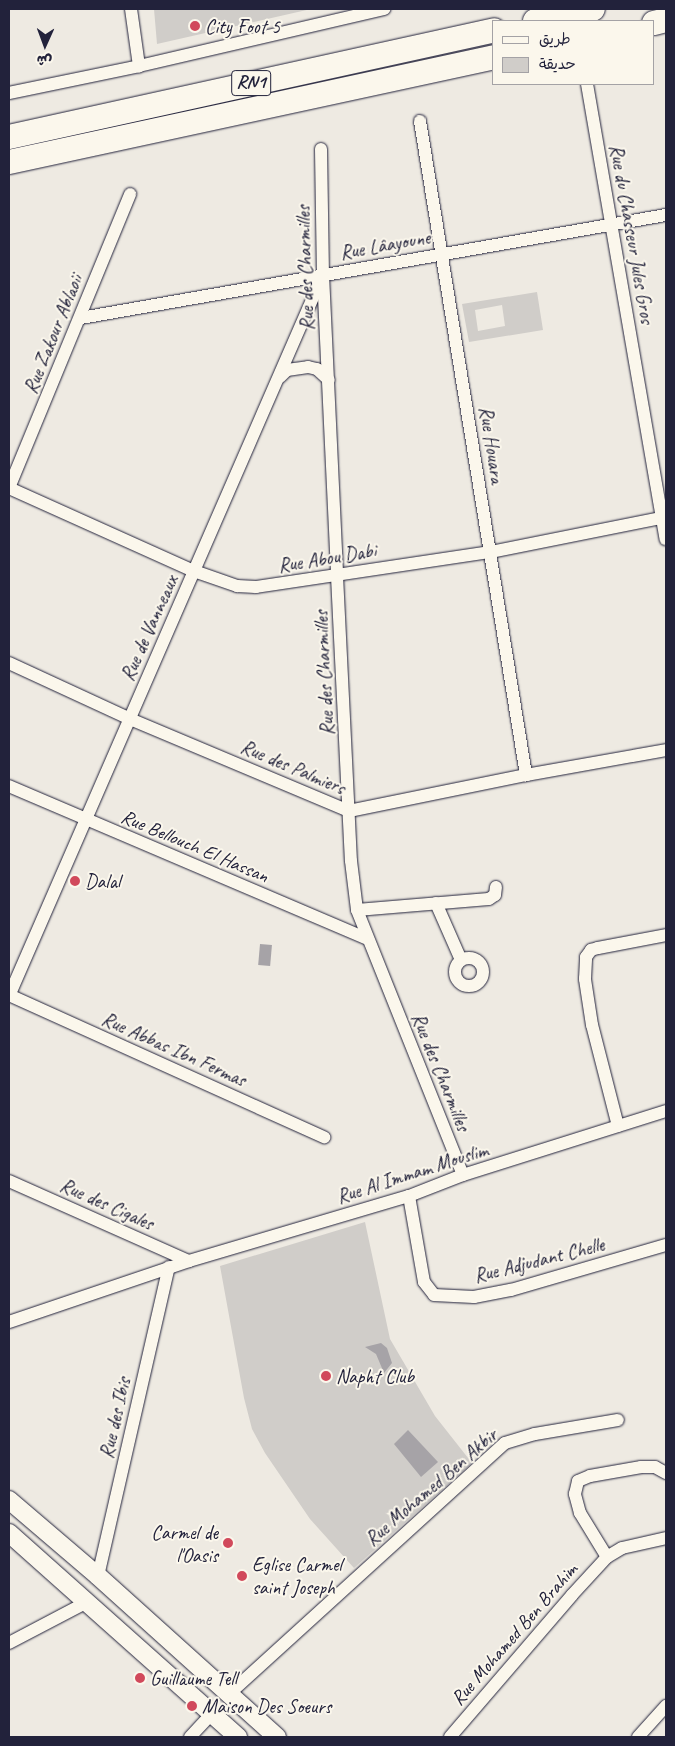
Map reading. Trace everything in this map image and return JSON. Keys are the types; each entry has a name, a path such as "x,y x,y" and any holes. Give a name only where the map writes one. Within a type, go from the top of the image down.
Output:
{"highway":[{"path":"526,20 545,9"},
{"path":"540,20 590,9"},
{"name":"RN1","path":"9,137 492,30"},
{"name":"RN1","path":"9,162 492,57"}],"street":[{"path":"130,9 139,66"},
{"path":"9,93 139,66 384,9"},
{"name":"Rue du Chasseur Jules Gros","path":"587,85 665,517 666,539"},
{"name":"Rue Houara","path":"420,121 526,775"},
{"name":"Rue des Charmilles","path":"321,148 323,275 351,861 357,910 463,1175"},
{"name":"Rue Zakour Ablaoii","path":"9,488 81,318 130,194"},
{"name":"Rue Lâayoune","path":"81,318 666,215"},
{"name":"Rue de Vanneaux","path":"9,995 323,275"},
{"path":"278,379 287,370 308,367 323,374 329,380"},
{"name":"Rue Abou Dabi","path":"9,488 194,572 237,586 256,587 491,552 665,517"},
{"name":"Rue des Palmiers","path":"9,663 130,719 349,811 526,775 666,750"},
{"name":"Rue Bellouch El Hassan","path":"9,786 367,939"},
{"path":"357,910 489,899 495,895 496,887"},
{"path":"436,903 460,960"},
{"path":"618,1126 592,1025 585,979 586,957 591,950 598,948 666,935"},
{"name":"Rue Abbas Ibn Fermas","path":"9,995 324,1137"},
{"name":"Rue Al Immam Mouslim","path":"9,1322 169,1267 409,1196 463,1175 666,1111"},
{"name":"Rue des Cigales","path":"9,1181 189,1261"},
{"name":"Rue Adjudant Chelle","path":"409,1196 424,1282 434,1295 474,1297 511,1290 666,1245"},
{"name":"Rue des Ibis","path":"98,1576 169,1267"},
{"name":"Rue Mohamed Ben Akbir","path":"229,1694 286,1640 473,1475 505,1443 535,1434 618,1420"},
{"path":"607,1557 580,1514 575,1494 578,1482 590,1476 641,1467 655,1468 666,1473"},
{"path":"9,1500 98,1576 277,1737"},
{"path":"9,1533 238,1737"},
{"name":"Rue Mohamed Ben Brahim","path":"450,1737 607,1557 622,1548 666,1538"},
{"path":"9,1642 87,1602"},
{"path":"638,1737 666,1706"},
{"path":"190,1737 212,1713"}],"green space":[{"name":"City Foot 5","path":"154,9 311,9 157,44"},
{"path":"537,292 543,330 469,342 462,304","holes":["502,305 505,326 478,331 475,310"]},
{"name":"Napht Club","path":"365,1222 390,1339 435,1416 472,1463 354,1568 310,1519 265,1453 252,1429 244,1398 220,1266"}],"shaded area":[{"path":"260,944 272,945 270,966 258,965"},
{"path":"381,1343 387,1348 392,1363 384,1373 376,1354 365,1347"},
{"path":"408,1430 438,1462 421,1477 394,1444"}],"place":[{"name":"City Foot 5","path":"195,26"},
{"name":"Dalal","path":"75,881"},
{"name":"Napht Club","path":"326,1376"},
{"name":"Carmel de l'Oasis","path":"228,1543"},
{"name":"Eglise Carmel saint Joseph","path":"242,1576"},
{"name":"Guillaume Tell","path":"140,1678"},
{"name":"Maison Des Soeurs","path":"192,1706"}]}
